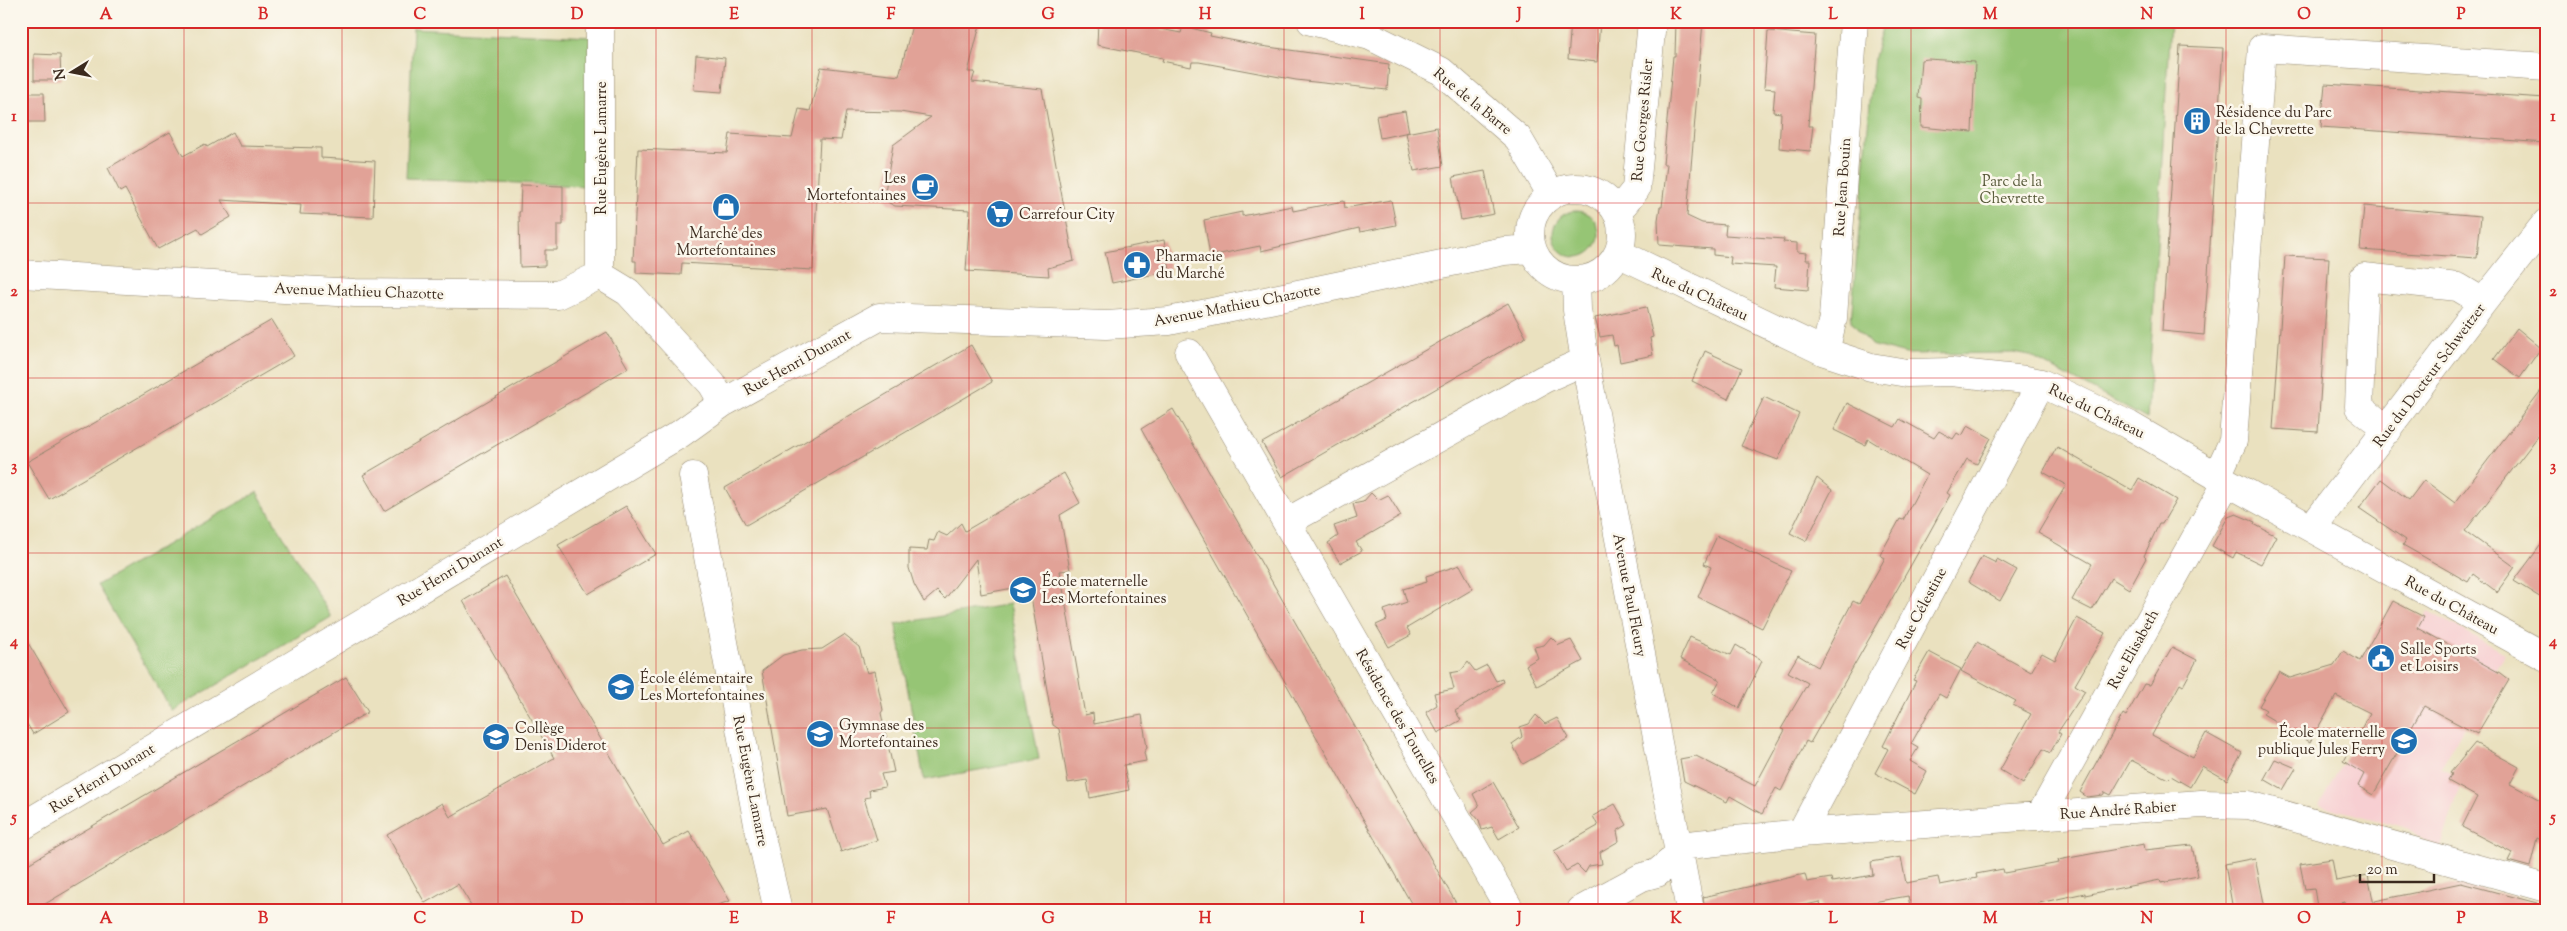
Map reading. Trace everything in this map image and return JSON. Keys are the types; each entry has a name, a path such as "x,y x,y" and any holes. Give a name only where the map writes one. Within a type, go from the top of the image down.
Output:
{"street":[{"name":"Rue Eugène Lamarre","path":"600,21 600,275"},
{"name":"Rue Georges Risler","path":"1614,207 1624,204 1636,189 1652,21"},
{"name":"Rue Jean Bouin","path":"1825,352 1833,318 1854,21"},
{"name":"Rue de la Barre","path":"1320,22 1370,36 1441,71 1518,138 1552,194"},
{"name":"Rue Elisabeth","path":"2040,816 2222,479 2232,441 2262,48 2546,67"},
{"path":"1578,188 1598,194 1614,207 1622,230 1618,253 1611,264 1601,273 1576,280 1562,278 1551,273 1541,264 1532,249 1530,226 1534,214 1541,203 1552,194 1564,189 1578,188"},
{"name":"Rue du Docteur Schweitzer","path":"2312,528 2483,302 2546,223"},
{"name":"Avenue Mathieu Chazotte","path":"879,317 1106,325 1169,322 1504,251 1532,249"},
{"name":"Rue du Château","path":"1618,253 1825,352 1871,367 1907,372 1961,373 2026,380 2041,384 2129,425 2222,479 2546,657"},
{"name":"Avenue Mathieu Chazotte","path":"21,274 355,293 558,296 600,275"},
{"path":"600,275 628,292 712,384 723,403"},
{"path":"2388,430 2359,407 2364,277 2458,287 2483,302"},
{"name":"Avenue Paul Fleury","path":"1576,280 1577,310 1585,361 1690,910"},
{"name":"Rue Henri Dunant","path":"21,827 680,434 723,403 879,317"},
{"name":"Résidence des Tourelles","path":"1189,353 1510,910"},
{"path":"1287,522 1544,378 1585,361"},
{"name":"Rue Célestine","path":"1801,833 2041,384"},
{"name":"Rue Eugène Lamarre","path":"693,476 758,824 778,910"},
{"name":"Rue André Rabier","path":"1680,850 1801,833 2200,804 2249,805 2546,888"},
{"path":"1581,910 1642,876 1657,873 1680,850"}],"shaded area":[{"name":"École maternelle publique Jules Ferry","path":"2428,611 2505,653 2441,768 2463,780 2440,850 2408,828 2319,805"}],"green space":[{"name":"Parc de la Chevrette","path":"1884,21 2170,21 2147,419 2030,356 2014,353 1906,354 1871,345 1851,321 1874,57"},
{"path":"2440,21 2546,21 2546,30"},
{"path":"413,28 591,37 584,186 406,178"},
{"path":"1581,211 1585,212 1595,221 1598,225 1598,243 1589,253 1581,257 1571,257 1563,253 1554,243 1553,229 1557,221 1567,212"},
{"path":"257,492 331,617 172,711 97,585"},
{"path":"1010,604 1039,759 924,780 896,624"}],"building":[{"path":"913,21 981,21 968,72 975,72 972,82 1042,89 1074,261 1048,268 1049,276 966,271 970,210 895,206 884,197 893,145 931,117 900,112 846,111 841,140 820,139 813,270 682,263 681,275 636,273 636,261 633,261 638,149 727,153 730,134 792,138 799,109 810,111 821,67 899,76"},
{"path":"1098,21 1119,21 1181,33 1183,26 1211,33 1210,36 1261,46 1389,64 1387,90 1296,80 1199,62 1192,62 1191,67 1162,61 1163,58 1097,45"},
{"path":"1571,21 1600,21 1597,62 1568,59"},
{"path":"1676,21 1703,21 1687,216 1702,223 1726,225 1725,235 1784,239 1783,242 1797,243 1797,252 1807,253 1806,260 1810,260 1808,290 1774,287 1776,267 1730,264 1731,257 1713,255 1713,249 1659,245 1658,220 1660,207 1662,207 1667,164 1663,164 1673,56 1675,56"},
{"path":"1768,31 1815,35 1808,126 1813,126 1810,151 1779,148 1781,113 1773,112 1775,89 1764,88"},
{"name":"Résidence du Parc de la Chevrette","path":"2180,46 2223,48 2204,335 2162,331"},
{"path":"34,54 60,55 61,80 34,80"},
{"path":"696,55 725,58 722,92 694,90"},
{"path":"1921,60 1975,62 1972,132 1921,127 1922,99 1918,98"},
{"name":"Résidence du Parc de la Chevrette","path":"2325,84 2546,98 2546,143 2321,127"},
{"path":"21,93 44,93 45,122 21,122"},
{"path":"1405,111 1409,132 1380,138 1376,116"},
{"path":"1437,127 1443,166 1414,171 1406,133"},
{"path":"170,132 183,156 205,144 207,147 233,132 240,146 321,148 321,158 375,161 373,217 300,214 301,205 221,200 231,217 202,234 198,228 158,249 125,189 120,192 108,168"},
{"path":"1485,171 1494,214 1461,220 1453,177"},
{"path":"521,185 563,186 563,225 557,225 557,250 545,250 545,266 520,267 519,212"},
{"path":"1391,200 1396,225 1360,232 1359,228 1261,251 1260,246 1210,256 1204,220 1242,212 1242,216 1292,206 1293,211 1344,201 1345,208"},
{"path":"2364,206 2481,216 2477,258 2360,250"},
{"path":"1164,240 1170,271 1112,283 1105,252"},
{"path":"2285,256 2329,258 2318,432 2273,429"},
{"path":"1508,303 1526,337 1282,477 1262,443"},
{"path":"1646,307 1653,337 1650,338 1653,355 1620,362 1617,345 1614,346 1612,335 1600,337 1595,318"},
{"path":"272,320 294,356 49,499 27,462"},
{"path":"2517,328 2541,348 2520,378 2494,359"},
{"path":"607,332 628,368 384,511 363,475"},
{"path":"971,345 992,382 746,525 725,488"},
{"path":"1705,351 1742,368 1728,399 1692,381"},
{"path":"2546,384 2546,426 2465,531 2515,567 2497,592 2473,574 2468,582 2403,545 2406,540 2359,508 2381,479 2409,500 2424,480 2455,503"},
{"path":"1764,397 1799,414 1778,460 1741,446"},
{"path":"1847,403 1895,427 1900,419 1934,438 1939,431 1953,439 1957,433 1962,436 1968,425 1991,438 1977,464 1967,459 1947,493 1950,495 1928,535 1810,743 1806,741 1781,791 1776,788 1762,814 1730,796 1727,802 1684,781 1680,759 1696,756 1755,786 1785,730 1781,729 1808,683 1788,672 1798,655 1818,667 1853,601 1859,604 1885,558 1880,555 1900,519 1903,520 1927,475 1868,439 1865,445 1834,430"},
{"path":"1173,409 1460,910 1415,910 1141,429"},
{"path":"2057,447 2132,490 2139,478 2176,500 2162,524 2159,524 2144,556 2146,558 2129,589 2111,578 2092,610 2072,600 2092,564 2038,533 2066,485 2043,472"},
{"path":"1064,473 1080,503 1060,515 1070,570 1060,571 1085,715 1093,713 1094,724 1142,715 1147,748 1144,752 1146,761 1124,765 1129,790 1090,798 1087,780 1068,783 1059,729 1053,725 1029,585 981,594 976,559 945,599 937,591 924,602 914,584 909,568 909,549 927,550 929,540 934,541 938,532 947,536 961,523 965,531"},
{"path":"1817,478 1832,490 1806,541 1790,533"},
{"path":"1371,493 1378,500 1388,495 1401,516 1356,542 1362,551 1340,563 1328,543 1338,536 1334,526 1357,518 1353,504 1363,502"},
{"path":"626,506 656,554 588,594 558,545"},
{"path":"2236,514 2255,522 2254,524 2276,536 2261,564 2236,552 2233,558 2212,546 2228,517"},
{"path":"1717,536 1791,571 1762,628 1698,597 1711,567 1704,564"},
{"path":"2546,538 2546,601 2514,581"},
{"path":"1982,556 1996,563 1997,559 2017,570 2000,601 1968,582"},
{"path":"1460,565 1473,589 1407,628 1411,635 1389,647 1376,625 1387,620 1384,610 1407,602 1403,589 1427,582 1426,576"},
{"path":"505,576 663,845 689,831 730,901 702,910 474,910 458,884 425,903 387,835 442,803 450,817 554,758 463,601"},
{"path":"2393,601 2424,617 2418,628 2500,673 2509,680 2477,734 2424,706 2373,795 2358,786 2364,774 2343,761 2370,713 2336,696 2310,742 2263,714 2266,710 2259,706 2279,672 2290,678 2334,665 2343,651 2360,661"},
{"path":"2077,618 2105,633 2075,685 2085,691 2058,732 2061,734 2050,753 2043,749 2023,784 2000,770 2031,714 2013,705 2016,701 1961,671 1977,642 2031,672 2042,653 2055,660"},
{"path":"21,631 69,712 33,734 21,714"},
{"path":"844,635 859,647 867,673 875,671 883,710 881,713 894,772 881,774 885,787 869,790 870,797 864,798 877,840 841,852 827,809 787,816 762,671 783,655 802,650 822,649"},
{"path":"1551,637 1559,645 1571,640 1583,661 1537,686 1526,665 1538,658 1534,647 1544,645"},
{"path":"1690,637 1731,655 1736,645 1762,661 1739,708 1713,693 1720,680 1680,659"},
{"path":"2172,647 2197,660 2183,686 2180,684 2152,735 2193,757 2206,733 2242,753 2227,780 2202,766 2190,787 2171,776 2168,779 2131,760 2111,795 2105,792 2103,795 2087,797 2080,792 2123,714 2126,716 2144,684 2150,685"},
{"path":"1929,652 1961,669 1946,698 1939,694 1911,744 1918,748 1910,761 1927,771 1915,794 1875,773 1888,749 1883,746 1916,681 1913,680"},
{"path":"1468,662 1475,671 1487,665 1496,681 1502,679 1503,682 1455,711 1461,720 1438,733 1426,712 1437,705 1434,693 1454,689 1450,673 1461,671"},
{"path":"346,677 368,712 35,910 21,910 21,868"},
{"path":"1536,715 1545,724 1557,718 1569,738 1523,764 1512,744 1522,737 1520,727 1529,724"},
{"path":"2475,743 2519,767 2510,784 2546,803 2546,842 2537,838 2530,867 2508,861 2512,853 2462,827 2477,797 2448,781 2452,774 2450,773"},
{"path":"2275,759 2296,768 2283,790 2264,779"},
{"path":"1493,782 1519,827 1499,839 1492,827 1482,830 1479,820 1472,812 1479,806 1473,794"},
{"path":"1615,804 1627,825 1617,831 1619,841 1600,852 1602,864 1589,866 1585,873 1577,865 1566,871 1554,851 1598,826 1593,816"},
{"path":"2144,844 2145,850 2192,845 2198,876 2161,883 2160,880 2085,895 2085,893 2007,910 1911,910 1908,896 1867,903 1868,910 1822,910 1820,902 1780,910 1705,910 1703,897 1805,874 1807,882 1831,878 1832,882 1873,875 1871,862 1901,857 1906,883 1938,877 1940,885 1977,878 1976,874 2003,869 2004,873 2059,863 2058,860"},
{"path":"2255,858 2265,908 2233,910 2225,864"},
{"path":"2332,859 2336,881 2368,875 2374,905 2347,910 2345,902 2317,907 2314,888 2305,889 2300,864"},
{"path":"2461,883 2537,903 2536,910 2376,910 2375,901"}],"place":[{"name":"Résidence du Parc de la Chevrette","path":"2197,121"},
{"name":"Les Mortefontaines","path":"925,187"},
{"name":"Marché des Mortefontaines","path":"726,207"},
{"name":"Carrefour City","path":"1000,214"},
{"name":"Pharmacie du Marché","path":"1137,265"},
{"name":"École maternelle Les Mortefontaines","path":"1023,590"},
{"name":"Salle Sports et Loisirs","path":"2381,658"},
{"name":"École élémentaire Les Mortefontaines","path":"621,687"},
{"name":"Gymnase des Mortefontaines","path":"820,734"},
{"name":"Collège Denis Diderot","path":"496,737"},
{"name":"École maternelle publique Jules Ferry","path":"2404,741"}]}
